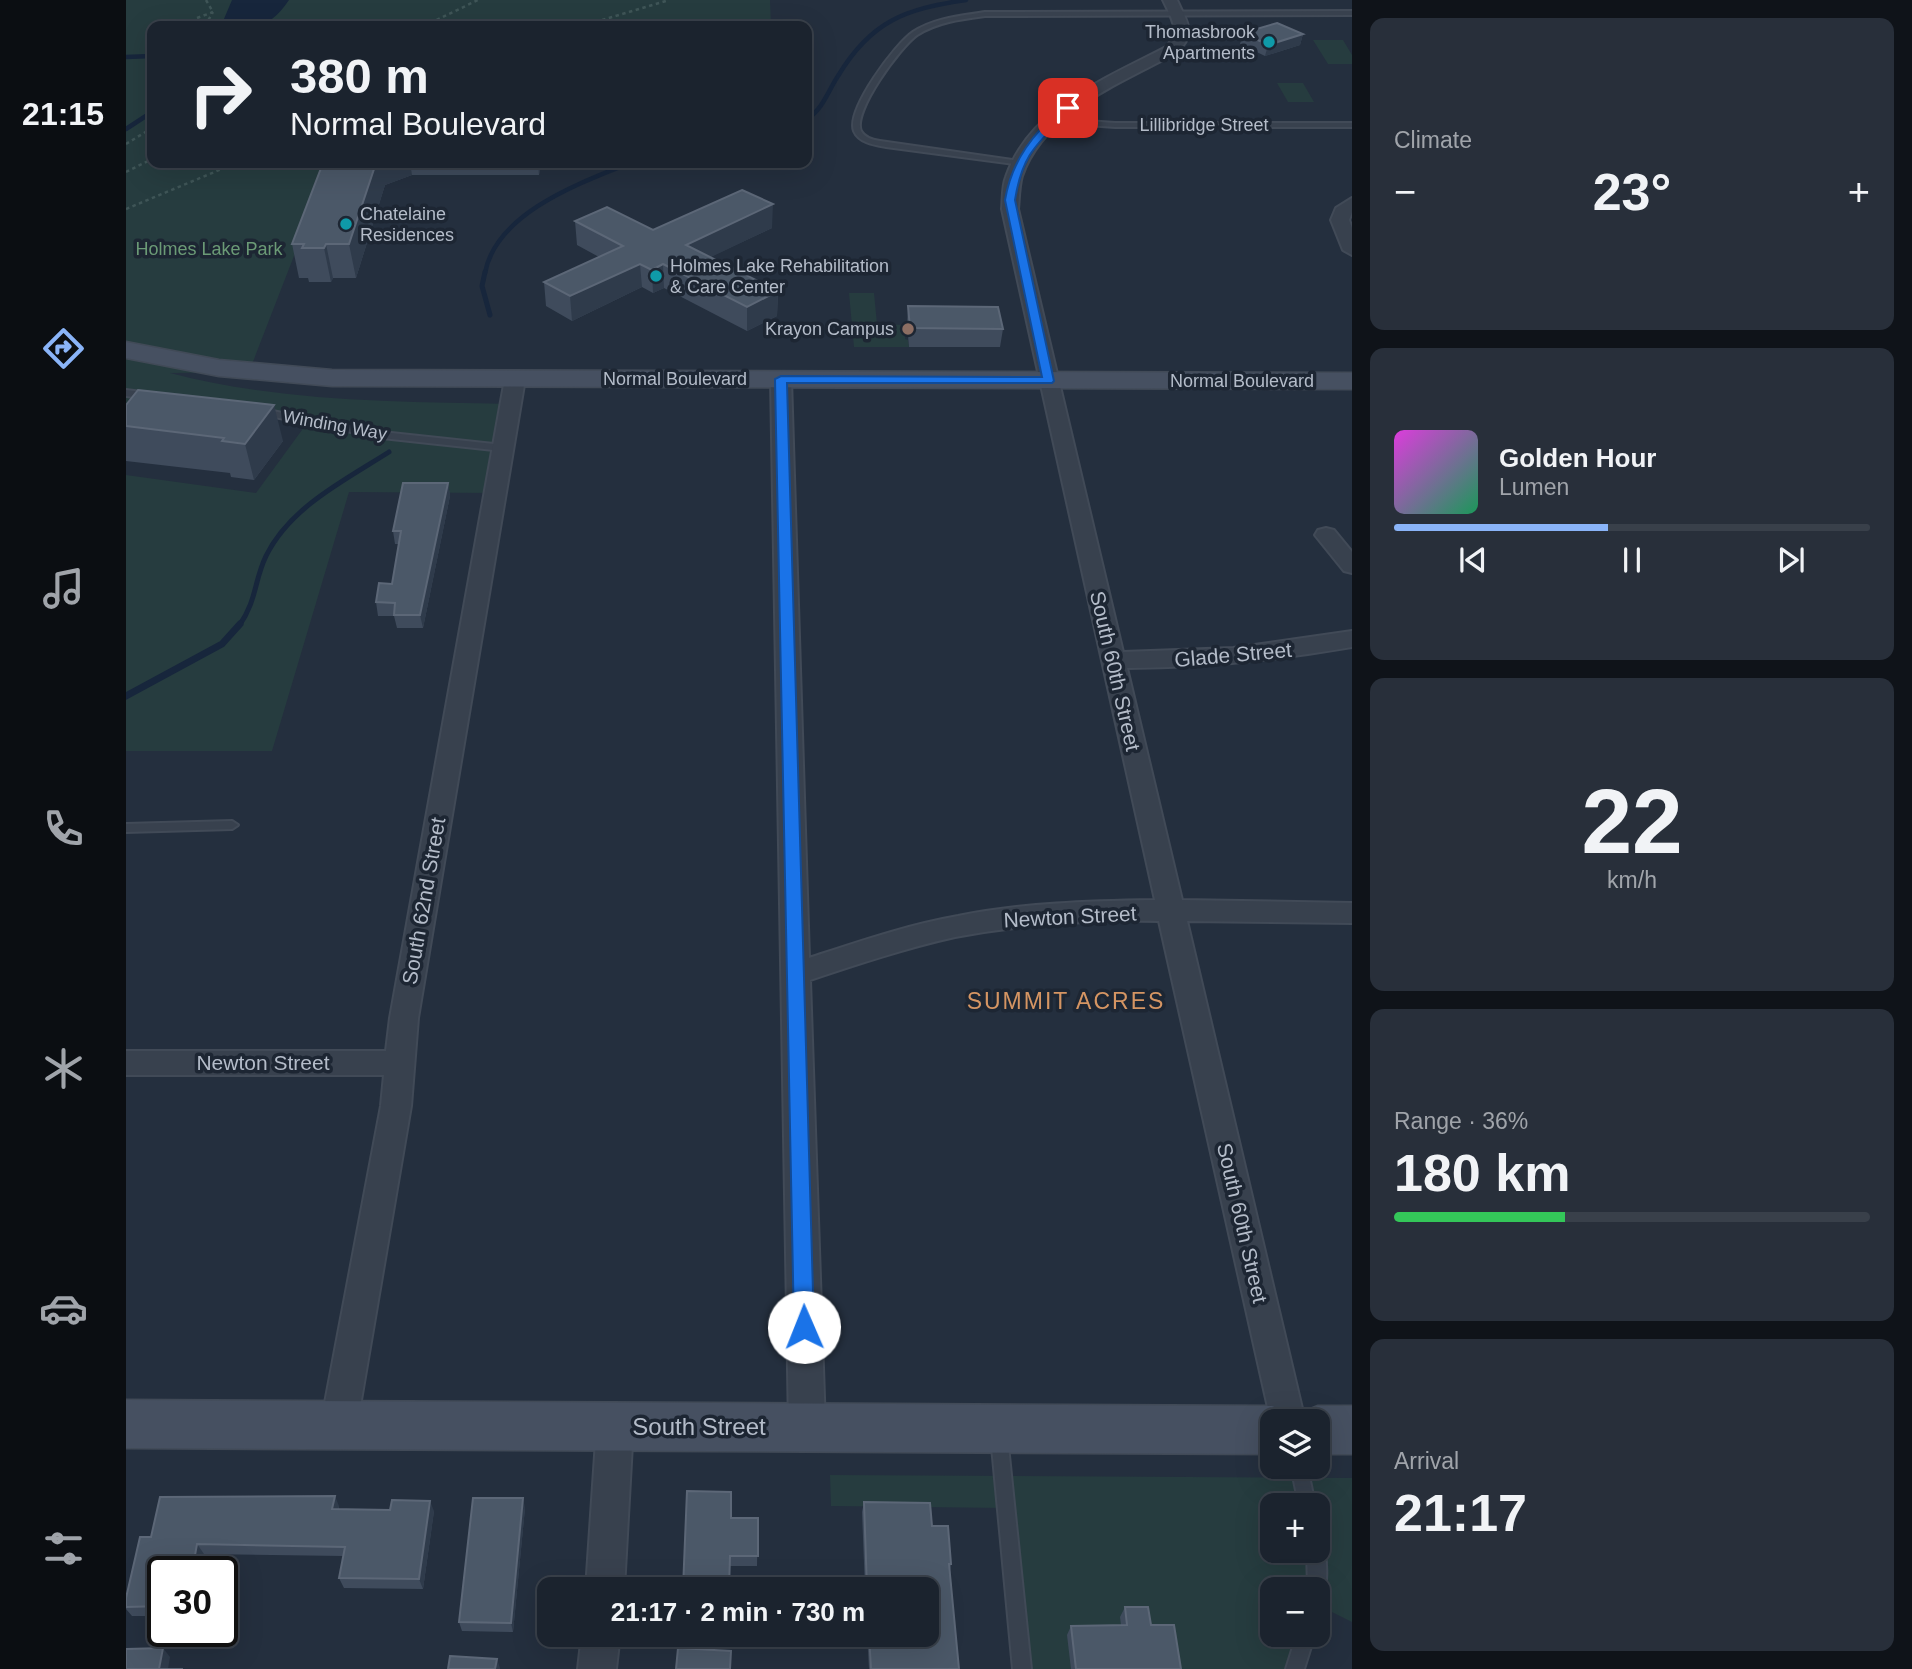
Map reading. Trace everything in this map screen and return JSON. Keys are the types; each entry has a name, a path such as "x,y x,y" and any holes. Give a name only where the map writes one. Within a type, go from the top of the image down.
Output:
{"main road":[{"name":"Normal Boulevard","path":"126,350 219,368 285,376 370,379 1352,381"},
{"name":"South Street","path":"126,1424 1260,1430"},
{"path":"1330,1430 1352,1430"}],"street":[{"name":"South 60th Street","path":"1173,6 1183,33 1177,46 1058,116 1036,137 1019,163 1011,190 1010,209 1285,1409"},
{"path":"1350,246 1340,220 1342,212 1352,203"},
{"name":"South 62nd Street","path":"339,1424 396,1106 406,1004 515,379"},
{"path":"781,379 807,1427"},
{"path":"1325,535 1352,566"},
{"name":"Glade Street","path":"1112,660 1229,659 1352,639"},
{"name":"Newton Street","path":"795,974 900,940 959,926 1020,917 1082,913 1352,913"},
{"name":"Newton Street","path":"126,1063 401,1063"},
{"path":"606,1577 615,1426"},
{"path":"597,1669 600,1647"}],"lane":[{"path":"1019,163 886,145 861,137 856,131 857,116 892,53 906,38 933,25 958,18 998,13 1173,6 1352,13"},
{"name":"Lillibridge Street","path":"1058,116 1108,125 1352,125"},
{"path":"126,393 164,398"},
{"name":"Winding Way","path":"257,412 310,419 382,435 503,448"},
{"path":"126,828 232,825"},
{"path":"998,1428 1022,1669"},
{"path":"1295,1669 1302,1647"}],"path":[{"path":"206,0 213,12"},
{"path":"434,21 478,0"},
{"path":"599,21 669,0"},
{"path":"197,18 213,12"},
{"path":"208,21 213,12"},
{"path":"126,144 147,131"},
{"path":"126,172 147,162"},
{"path":"126,209 224,168"}],"green space":[{"name":"Holmes Lake Park","path":"126,0 770,0 771,21 147,21 147,168 328,168 249,372 170,373 254,390 339,399 511,404 495,493 349,492 272,751 126,751 126,475 256,493 310,419 164,398 126,442"},
{"path":"1313,40 1343,40 1352,55 1352,64 1328,64"},
{"path":"1277,83 1303,83 1314,102 1288,102"},
{"path":"849,293 874,293 877,324 906,325 905,339 908,340 909,347 854,347"},
{"path":"830,1475 1352,1478 1352,1622 1330,1611 1330,1577 1260,1577 1260,1647 1302,1647 1295,1669 1022,1669 1006,1508 831,1506"}],"water":[{"path":"232,0 289,0 268,21 223,21"}],"building":[{"path":"1277,23 1303,34 1268,45 1243,33"},
{"path":"321,168 374,168 349,244 302,248 304,244 292,244"},
{"path":"742,190 773,204 686,245 778,291 747,307 663,264 652,270 640,264 570,296 544,282 623,246 575,221 607,207 653,230"},
{"path":"908,306 998,307 1003,329 910,328"},
{"path":"138,390 274,405 245,444 222,441 224,438 126,426 126,405"},
{"path":"403,483 448,483 420,615 394,615 395,603 376,602 379,583 392,584 401,531 393,531"},
{"path":"687,1491 731,1492 731,1518 758,1518 758,1556 730,1556 729,1577 683,1577"},
{"path":"335,1496 332,1509 390,1510 392,1500 430,1501 419,1579 339,1578 345,1547 197,1544 195,1556 147,1556 147,1606 126,1607 140,1537 151,1537 160,1497"},
{"path":"473,1498 523,1498 511,1623 459,1622"},
{"path":"864,1502 930,1503 932,1526 948,1526 959,1669 871,1669 870,1647 939,1647 939,1577 867,1577"},
{"path":"1125,1607 1148,1607 1151,1625 1174,1625 1181,1669 1076,1669 1071,1626 1127,1625"},
{"path":"163,1648 159,1669 126,1669 126,1649"},
{"path":"678,1648 731,1651 730,1669 676,1669"},
{"path":"450,1656 497,1659 495,1669 448,1669"}],"waterway":[{"path":"812,116 850,57 877,30 907,14 966,0"},
{"path":"126,57 147,56"},
{"path":"126,129 147,115"},
{"path":"485,273 492,252 505,233 523,217 565,191 618,168"},
{"path":"485,272 482,286 490,315"},
{"path":"239,626 249,608 266,556 289,523 320,496 389,452"},
{"path":"126,696 222,644 240,624"}],"place":[{"name":"Thomasbrook Apartments","path":"1269,42"},
{"name":"Chatelaine Residences","path":"346,224"},
{"name":"Holmes Lake Rehabilitation & Care Center","path":"656,276"},
{"name":"Krayon Campus","path":"908,329"}],"district":[{"name":"SUMMIT ACRES","path":"1066,1001"}],"route":[{"path":"804,1327 781,379 1048,381 1010,200 1019,163 1036,137 1068,108"}]}
